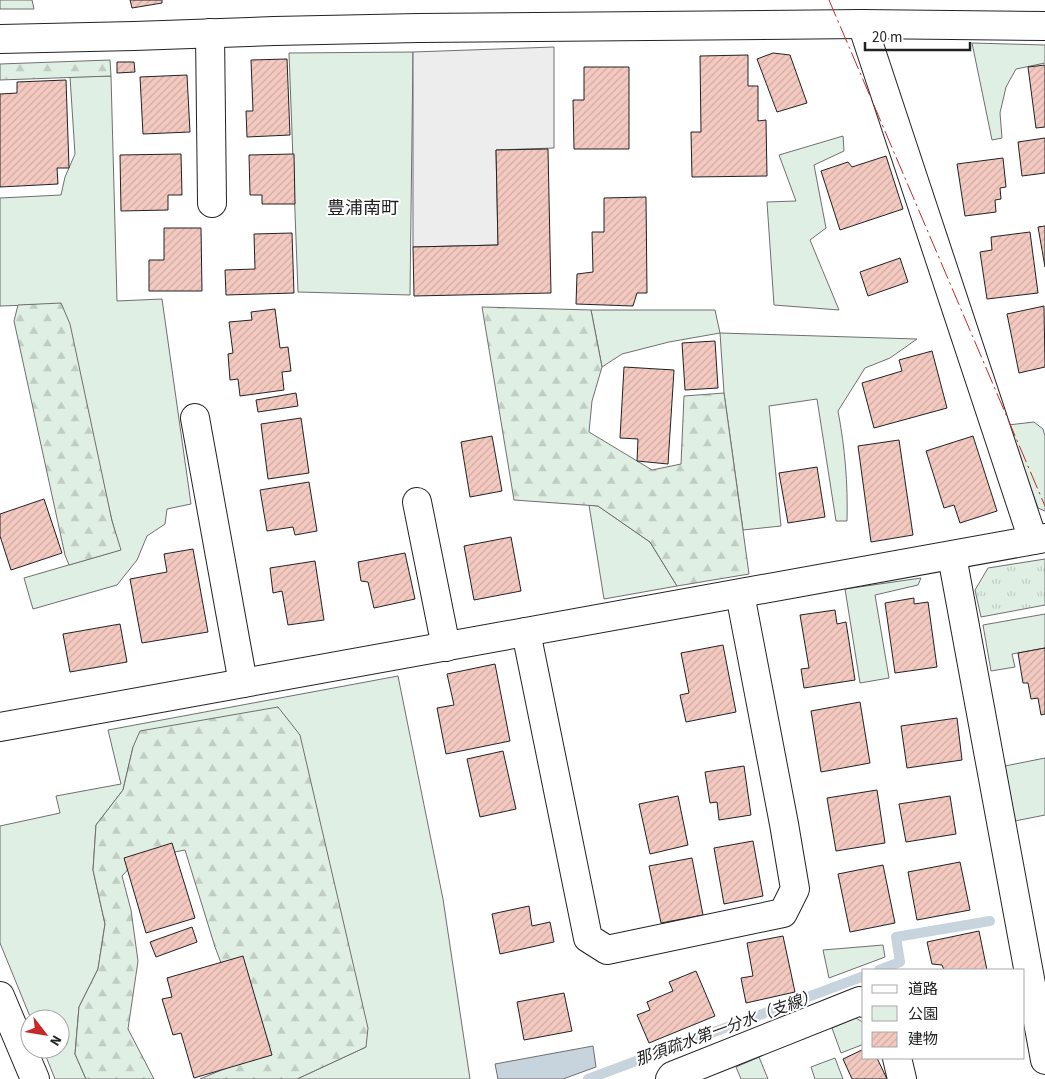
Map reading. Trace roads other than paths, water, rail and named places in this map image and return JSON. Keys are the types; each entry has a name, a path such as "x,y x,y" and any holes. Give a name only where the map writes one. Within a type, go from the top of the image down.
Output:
{"street":[{"path":"0,39 410,28 862,24 1045,26"},
{"path":"0,727 1039,539 862,24"},
{"path":"210,34 212,203"},
{"path":"195,418 243,683"},
{"path":"417,502 446,646"},
{"path":"952,556 1045,1060"},
{"path":"526,632 588,938 607,950 783,913 795,889 740,594"},
{"path":"0,996 35,1079"},
{"path":"670,1079 672,1076 860,1001 862,1002"},
{"path":"897,1059 902,1079"}],"waterway":[{"name":"那須疏水第一分水（支線）","path":"882,969 900,962 896,937 990,921"},
{"name":"那須疏水第一分水（支線）","path":"588,1079 862,977"}],"district":[{"name":"豊浦南町","path":"363,208"}]}
